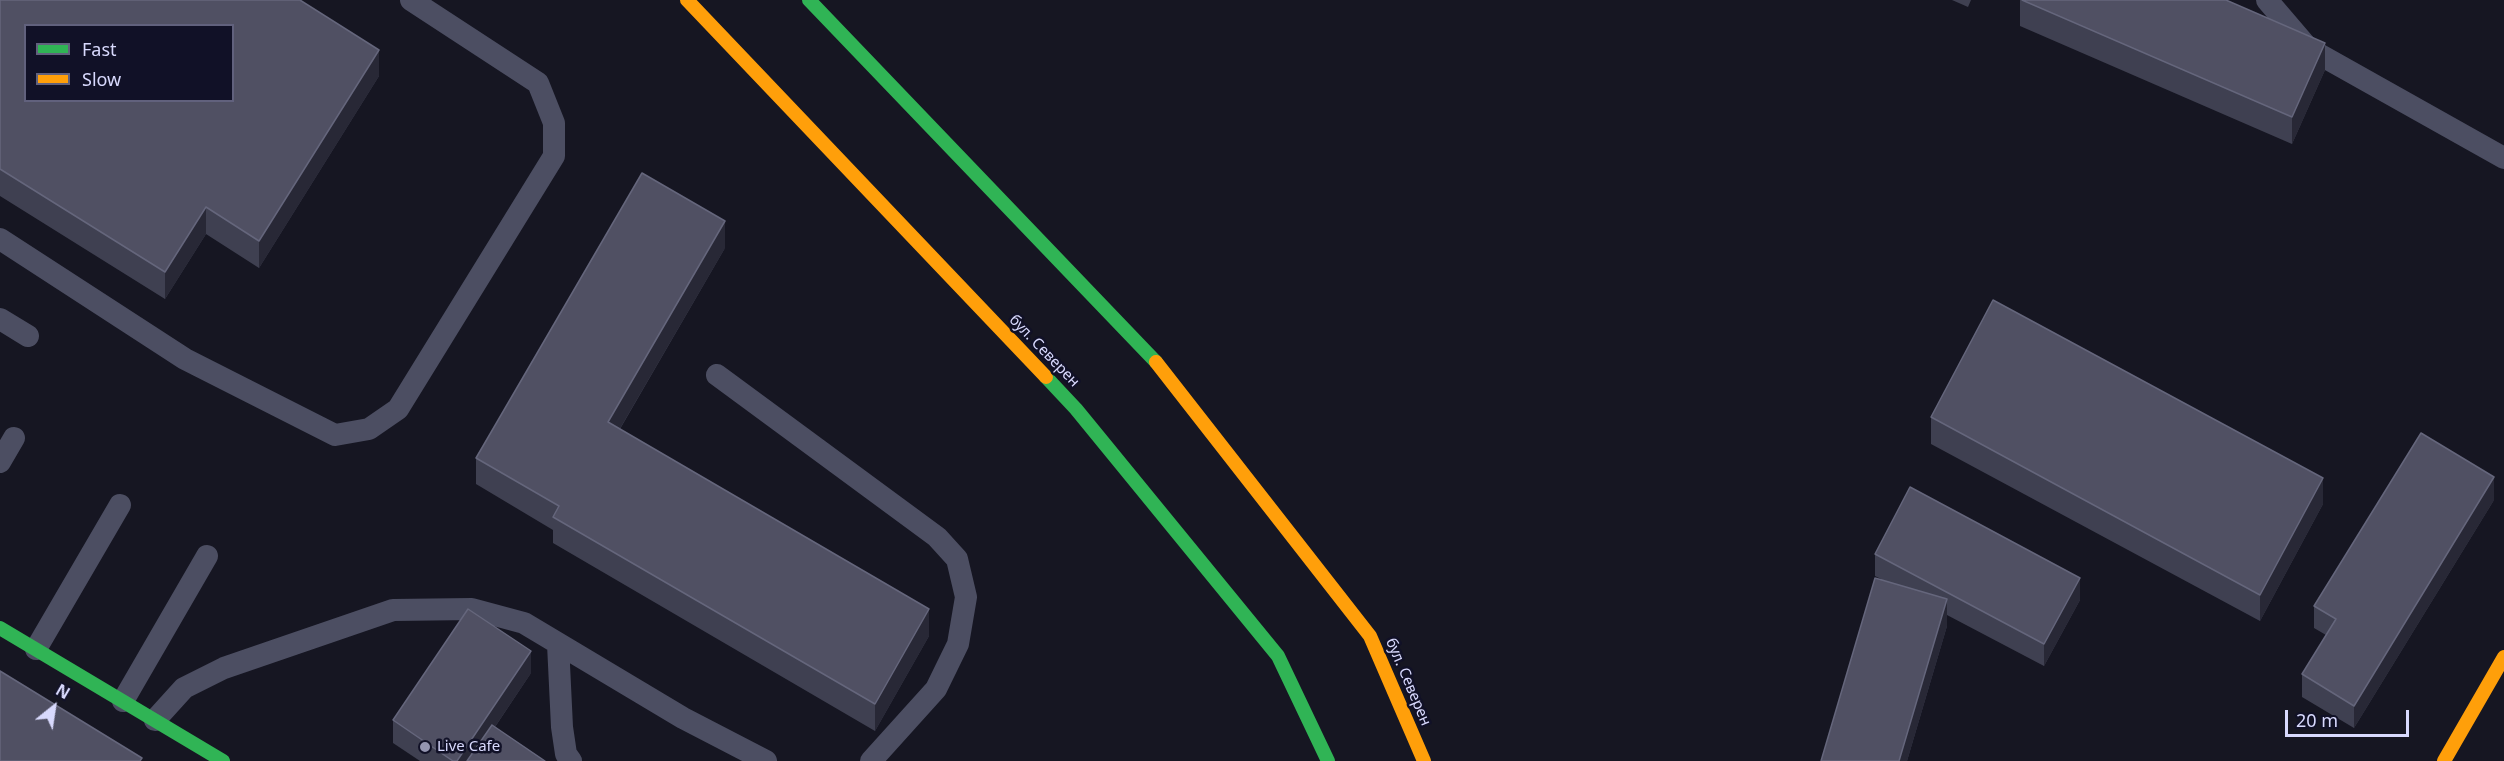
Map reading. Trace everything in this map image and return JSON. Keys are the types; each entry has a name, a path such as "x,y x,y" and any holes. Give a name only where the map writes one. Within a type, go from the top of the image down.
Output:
{"main road":[{"name":"бул. Северен","path":"687,0 1076,409 1278,656 1328,761"},
{"name":"бул. Северен","path":"809,0 1161,368 1370,636 1424,761"},
{"path":"0,628 154,720 211,758"},
{"path":"2444,761 2504,657"}],"lane":[{"path":"0,239 185,359 335,435 369,429 398,409 554,156 554,123 538,83 411,0"},
{"path":"2267,0 2308,48 2504,158"},
{"path":"0,319 28,336"},
{"path":"717,375 937,537 957,559 966,597 958,644 936,689 871,761"},
{"path":"0,462 14,438"},
{"path":"36,650 120,505"},
{"path":"123,701 207,556"},
{"path":"154,720 184,688 224,668 393,610 472,609 524,623 683,718 766,761"},
{"path":"558,644 562,727 566,754 571,761"}],"building":[{"path":"0,0 300,0 379,50 259,241 206,207 165,272 0,169"},
{"path":"2022,0 2226,0 2325,43 2292,117"},
{"path":"642,173 725,221 608,422 929,609 875,704 553,517 559,506 476,458"},
{"path":"1993,300 2323,478 2260,595 1931,417"},
{"path":"2421,433 2494,477 2354,706 2302,674 2336,619 2314,606"},
{"path":"1910,487 2080,578 2044,644 1875,554"},
{"path":"1875,578 1947,599 1899,761 1821,761"},
{"path":"468,609 531,651 457,761 453,761 393,720"},
{"path":"0,671 142,758 140,761 0,761"},
{"path":"492,725 545,761 467,761"}],"traffic: fast":[{"path":"809,0 1156,362"},
{"path":"1046,377 1076,409 1278,656 1328,761"},
{"path":"0,628 223,761"}],"traffic: slow":[{"path":"687,0 1046,377"},
{"path":"1156,362 1370,636 1424,761"},
{"path":"2444,761 2504,657"}],"place":[{"name":"Live Cafe","path":"425,747"}]}
